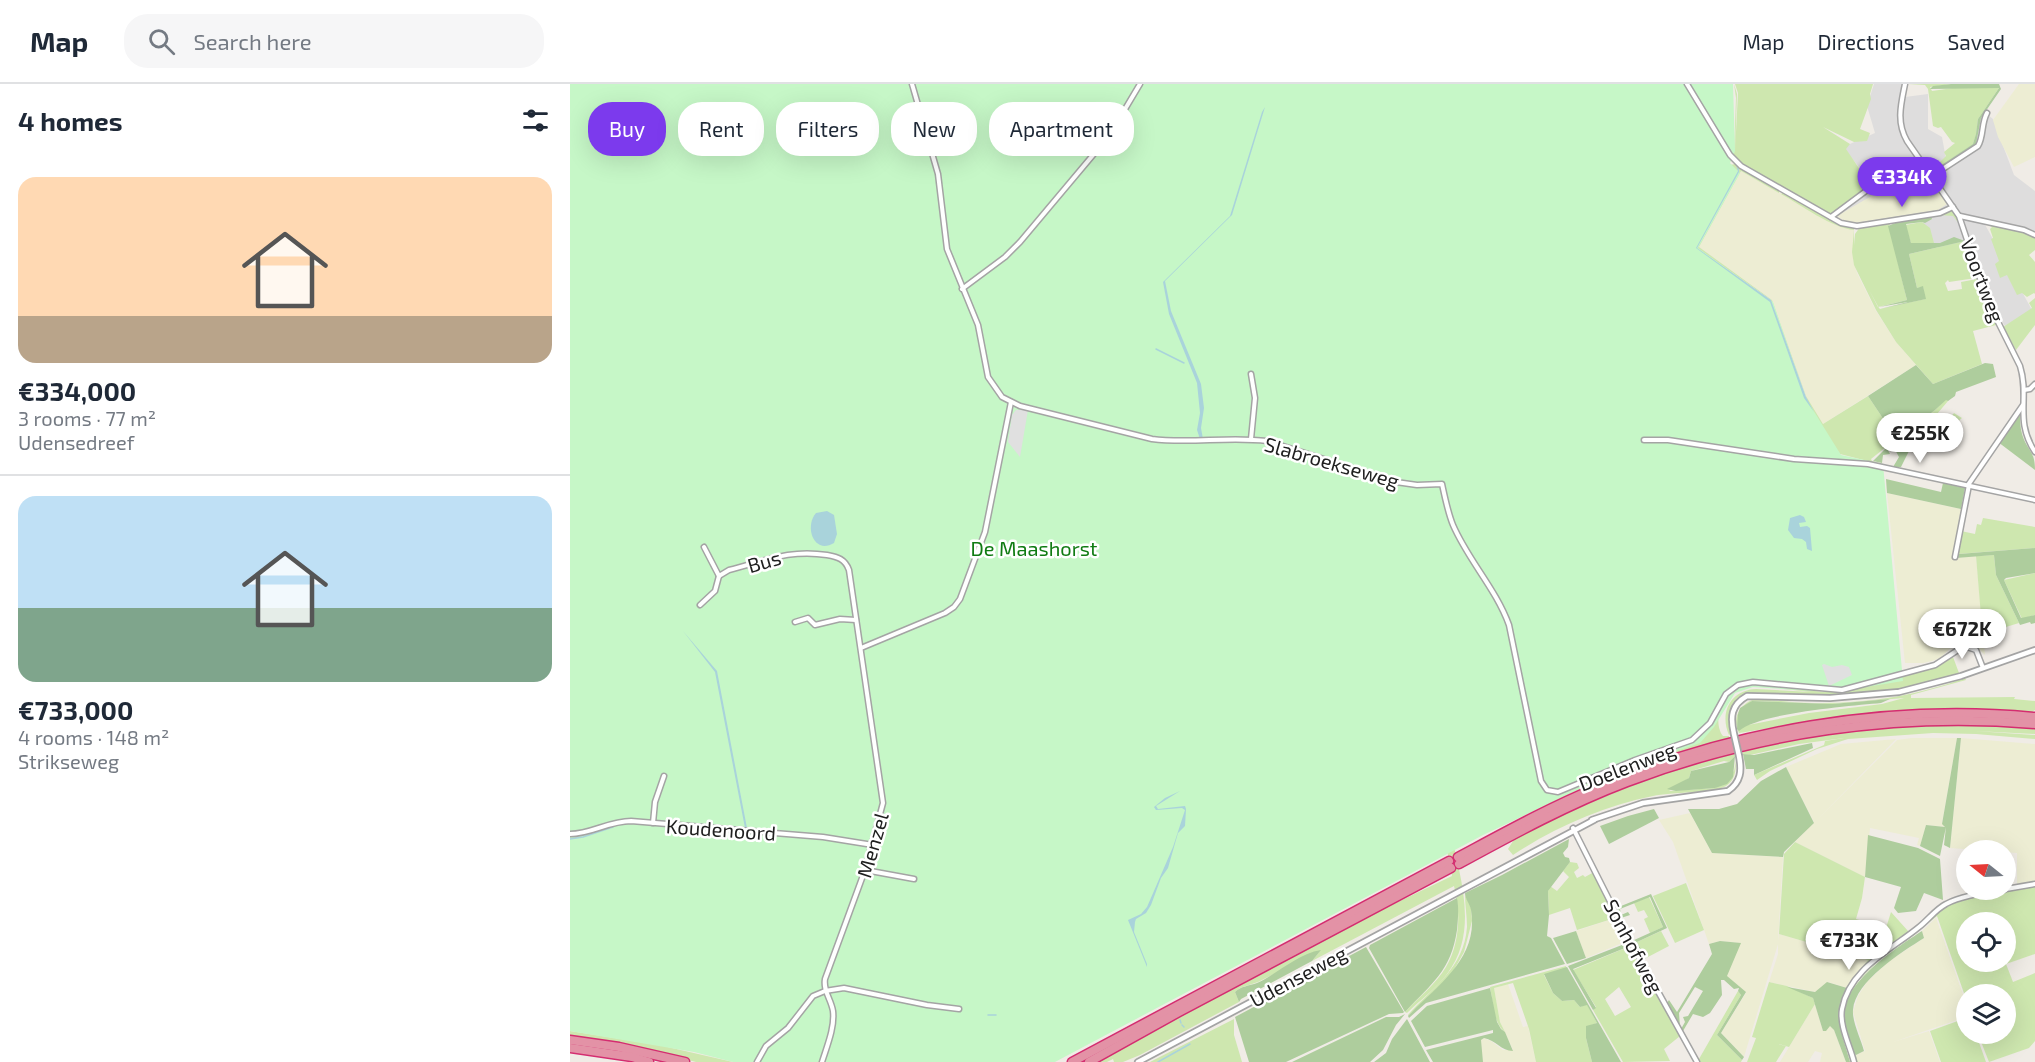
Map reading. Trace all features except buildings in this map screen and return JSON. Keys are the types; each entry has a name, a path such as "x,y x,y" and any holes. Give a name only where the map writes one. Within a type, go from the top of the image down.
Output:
{"highway":[{"path":"1089,1062 1545,811 1596,788 1687,754 1791,729 1877,717 1959,714 2035,717"},
{"path":"1072,1062 1454,862 1596,795 1704,755 1798,734 1867,725 1955,720 2035,724"},
{"path":"570,1040 630,1049 685,1062"},
{"path":"570,1048 632,1057 649,1062"}],"street":[{"path":"861,648 945,614 960,599 985,532 1011,402 995,390 988,377 980,332 947,249 937,168 912,84"},
{"path":"962,289 1005,257 1020,242 1109,136 1140,84"},
{"path":"1687,84 1735,161 1841,223 1857,226 1940,213 1953,207"},
{"name":"Voortweg","path":"1905,84 1900,109 1901,128 1907,141 1959,216 1988,302 2024,377 2022,417 2026,437 2035,452"},
{"path":"1932,176 1978,146 1987,113"},
{"path":"1831,217 1874,185"},
{"path":"1959,216 2024,231 2035,236"},
{"path":"1251,374 1255,398 1251,439"},
{"path":"2024,390 2030,389 2035,384"},
{"name":"Slabroekseweg","path":"1011,402 1152,439 1174,441 1251,439 1275,443 1406,484 1442,484"},
{"path":"1955,557 1968,485 2023,405"},
{"path":"1644,440 1668,440 1794,459 1868,464 2035,500"},
{"name":"Doelenweg","path":"1442,484 1453,525 1499,602 1509,625 1542,784 1550,791 1558,792 1635,760 1692,741 1710,723 1726,694 1738,685 1753,682 1842,690 1935,665 1964,646 1976,650 1983,666"},
{"path":"700,605 715,591 719,576 704,547"},
{"name":"Bus","path":"719,576 729,570 798,552 833,556 844,561"},
{"name":"Menzel","path":"822,1062 833,1019 833,1011 825,991 826,974 866,870 883,798 849,570 844,561"},
{"path":"795,622 808,618 815,625 840,619 856,620"},
{"name":"Udenseweg","path":"1137,1062 1574,829 1643,803 1728,791 1736,785 1741,768 1732,713 1737,703 1747,696 1802,698 1867,696 1916,688 1953,678 2035,648"},
{"path":"653,823 655,802 664,776"},
{"name":"Koudenoord","path":"570,834 584,833 618,822 653,823 823,837 873,845"},
{"name":"Sonhofweg","path":"1574,829 1630,941 1697,1062"},
{"path":"866,870 914,879"},
{"path":"2016,887 2035,884"},
{"path":"1854,1062 1843,1023 1842,1010 1860,974 1882,953 1919,927 1944,905 1956,900"},
{"path":"757,1062 766,1046 788,1028 813,996 825,991 844,988 927,1005 959,1009"}],"shaded area":[{"path":"1874,84 1906,84 1905,97 1928,94 1928,129 1942,137 1946,159 1984,112 1993,119 2014,175 2035,191 2035,240 1983,221 2032,310 2005,326 1963,263 1930,242 1921,218 1852,224 1836,213 1873,185 1843,147 1875,133 1867,106"},
{"path":"1016,410 1028,410 1020,457 1008,442 1012,415"},
{"path":"1822,665 1832,667 1842,665 1849,667 1852,675 1829,686"}],"green space":[{"name":"De Maashorst","path":"570,84 1733,84 1735,151 1730,163 1740,173 1698,248 1773,302 1805,397 1841,455 1883,464 1903,681 1848,690 1814,691 1753,687 1735,693 1714,727 1700,743 1616,772 1483,835 1055,1062 733,1062 694,1052 570,1031"},
{"path":"1690,84 1734,154 1736,98 1734,84 1737,94 1735,151 1738,93 1735,84 1873,84 1871,99 1860,129 1870,133 1867,141 1854,142 1823,127 1850,144 1846,149 1871,186 1830,216 1744,167 1734,158"},
{"path":"1908,84 1951,84 1930,87 1932,91 1953,88 1999,88 1978,119 1973,144 1942,165 1940,162 1946,156 1944,152 1955,143 1941,127 1933,126 1928,89 1925,85"},
{"path":"1999,84 2001,89 1981,118 1976,144 1932,172 1929,166 1933,170 1937,168 1973,144 1978,119 1999,88 1930,89 1933,86"},
{"path":"2019,84 2035,84 2035,157 2014,167 1998,137 1993,120"},
{"path":"1735,164 1780,190 1779,193 1741,171 1699,247 1772,300 1806,396 1823,424 1868,396 1892,432 1891,443 1871,459 1883,465 1840,454 1814,416 1806,397 1771,300 1697,248 1739,172 1730,165"},
{"path":"1741,171 1836,224 1854,230 1853,259 1857,273 1876,311 1896,342 1916,365 1823,424 1806,396 1772,300 1699,247"},
{"path":"1929,177 1935,186 1928,192 1931,197 1940,193 1947,204 1938,210 1854,223 1837,216 1885,188"},
{"path":"1784,192 1843,225 1854,227 1854,230 1836,225 1817,215 1781,194"},
{"path":"1954,210 1960,225 1953,216 1940,215 1890,224 1907,300 1878,307 1880,309 1925,299 1923,287 1917,288 1909,254 1965,241 1976,278 1949,282 1948,280 1945,283 1948,291 1962,289 1961,282 1977,279 1996,325 1973,331 1982,364 1933,384 1896,342 1876,310 1854,265 1852,252 1854,230 1854,245 1855,234 1860,227"},
{"path":"1931,216 1932,219 1925,223 1906,224 1911,243 1940,243 1954,237 1965,241 1909,254 1917,288 1923,286 1926,299 1880,309 1908,302 1879,307 1907,300 1888,226 1900,221"},
{"path":"1922,222 1930,228 1934,243 1911,243 1905,225"},
{"path":"1982,222 2022,231 2035,237 2035,250 2029,255 2035,262 2035,294 2027,297 2022,293 2017,295 2007,275 2000,278 1995,264 1999,261 1991,239 1993,238 1990,229 1992,227"},
{"path":"2035,298 2035,325 2016,350 2003,327 2032,308 2029,303"},
{"path":"1985,363 1993,364 1996,377 1956,392 1955,396 1946,400 1891,443 1887,436 1892,432 1868,396 1916,365 1933,384"},
{"path":"1946,399 1948,401 1937,414 1947,422 1954,413 1962,418 1917,456 1899,439 1935,411 1896,438 1935,410"},
{"path":"2020,410 2022,434 2034,458 2035,470 1998,442"},
{"path":"1899,439 1910,449 1901,467 1893,467 1899,457 1893,446 1888,450 1890,454 1883,455 1882,463 1873,461 1887,447"},
{"path":"1886,479 1941,492 1943,483 1965,488 1961,509 1887,493"},
{"path":"1887,493 1961,509 1953,558 1976,556 1985,655 1968,641 1955,644 1940,658 1932,661 1905,663"},
{"path":"1983,518 2035,527 2035,548 1958,554 1961,531 1975,534 1977,524 1981,525"},
{"path":"1960,527 1964,528 1961,531 1959,554 2035,548 2035,573 2004,580 2021,618 2035,615 2035,623 2020,625 1996,575 1994,555 1956,558"},
{"path":"1994,555 1996,575 2019,623 1996,630 1996,636 1990,638 1992,628 1982,628 1976,556"},
{"path":"2035,573 2035,615 2022,619 2004,580"},
{"path":"1953,657 1959,673 1922,686 1902,690 1841,696 1746,694 1733,706 1730,716 1731,734 1729,735 1725,718 1729,704 1740,693 1756,689 1812,692 1765,686 1738,689 1725,700 1719,713 1720,731 1723,736 1729,736 1729,739 1670,756 1624,773 1664,752 1698,738 1727,696 1740,686 1757,684 1826,692 1854,689 1911,674"},
{"path":"1965,678 1966,680 1911,695 1911,698 2015,697 2014,699 2035,701 2035,710 2032,712 1953,709 1892,711 1739,733 1736,723 1736,718 1738,714 1740,710 1752,700 1851,702 1890,698","holes":["1904,698 1882,704 1809,713 1738,727 1738,714 1752,701 1832,704"]},
{"path":"1890,699 1881,703 1785,715 1765,719 1739,731 1737,729 1740,708 1752,701 1832,704"},
{"path":"1981,724 2035,728 2035,734 1975,731 2035,735 2035,739 1933,733 1848,739 1817,749 1770,771 1757,780 1754,775 1824,745 1825,741 1844,738 1799,744 1750,755 1743,754 1742,750 1832,732 1904,725"},
{"path":"1957,738 1942,823 1945,827 1926,825 1920,846 1917,845 1919,838 1870,828 1865,877 1795,842 1814,822 1786,767 1841,744 1896,739 1817,820 1897,740"},
{"path":"1957,738 1961,738 1950,848 1944,845 1946,827 1940,856 1920,846 1926,825 1945,827 1942,824"},
{"path":"1961,738 2035,744 2035,882 2017,885 2016,840 1956,840 1956,848 1950,848"},
{"path":"1812,743 1813,748 1754,775 1754,769 1746,769 1743,754 1754,755"},
{"path":"1734,752 1735,756 1729,762 1724,761 1691,771 1689,778 1669,791 1715,788 1734,771 1736,761 1734,775 1726,786 1712,790 1635,800 1580,819 1546,835 1513,855 1508,849 1515,838 1596,800 1649,779"},
{"path":"1735,756 1733,777 1727,784 1715,788 1676,791 1667,789 1689,778 1691,771 1729,762"},
{"path":"1786,767 1814,823 1784,852 1783,857 1712,853 1688,809 1719,809 1737,804 1761,781"},
{"path":"1654,809 1659,818 1609,844 1600,826"},
{"path":"1690,813 1712,853 1783,857 1778,941 1779,934 1868,960 1847,988 1828,982 1815,992 1769,982 1778,954 1778,944 1744,1057 1721,1033 1746,993 1726,977 1739,943 1720,941 1709,944 1673,842 1659,820"},
{"path":"1449,823 1464,900 1463,939 1457,957 1447,974 1407,1013 1405,1012 1437,979 1451,958 1458,927 1458,906 1454,886 1312,961 1320,951 1258,982 1240,988 1235,992 1239,1002 1140,1055 1123,1062 1114,1062 1113,1059 1107,1062 1097,1062 1348,926 1452,876 1447,850"},
{"path":"1868,835 1918,848 1940,859 1943,900 1924,893 1916,911 1898,913 1894,908 1901,887 1865,877"},
{"path":"1569,839 1568,847 1563,853 1570,862 1548,891 1547,936 1551,938 1565,964 1426,1003 1409,1018 1408,1016 1455,968 1469,942 1472,927 1471,910 1465,893"},
{"path":"1795,842 1865,877 1856,919 1886,928 1891,912 1908,931 1908,934 1883,951 1855,980 1841,1012 1853,1062 1850,1062 1838,1011 1849,984 1868,960 1779,934 1784,854"},
{"path":"1570,862 1577,863 1579,868 1574,872 1577,878 1594,872 1621,929 1615,918 1577,930 1570,908 1549,915 1548,891 1550,886 1557,891 1569,877 1563,871"},
{"path":"1686,883 1704,930 1675,943 1653,896"},
{"path":"2035,885 2035,954 2016,961 2016,912 1956,912 1956,970 1937,916 1879,960 1859,980 1849,997 1844,1017 1858,1062 1855,1062 1844,1023 1843,1010 1854,985 1867,969 1951,902 2016,900 2016,889"},
{"path":"1651,894 1667,928 1637,942 1646,958 1643,960 1632,941 1663,927 1650,897 1620,909 1621,915 1628,912 1630,915 1621,918 1616,908"},
{"path":"1465,895 1471,908 1472,921 1464,952 1451,975 1408,1016 1446,976 1460,954 1467,927"},
{"path":"1649,897 1663,927 1650,933 1644,919 1648,917 1644,910 1638,912 1634,903"},
{"path":"1457,898 1457,930 1450,956 1439,976 1405,1012 1369,948 1370,945"},
{"path":"1615,918 1627,941 1586,958 1576,931"},
{"path":"1936,918 1959,984 1956,984 1956,1020 1893,1042 1929,1031 1940,1062 1858,1062 1856,1055 1865,1051 1853,1012 1858,996 1867,982 1888,962 1924,938 1922,931"},
{"path":"1576,931 1586,958 1567,964 1553,938"},
{"path":"1661,931 1669,946 1646,958 1637,942"},
{"path":"1922,931 1924,938 1881,968 1862,988 1856,999 1853,1015 1864,1051 1856,1055 1853,1053 1844,1021 1846,1004 1852,992 1872,968"},
{"path":"1720,941 1741,943 1727,976 1746,992 1721,1033 1744,1057 1742,1060 1717,1035 1741,995 1739,988 1734,989 1721,980 1722,995 1710,1013 1703,1017 1693,1014 1683,1031 1681,1029 1685,1022 1683,1017 1688,1016 1703,991 1695,987 1679,1013 1680,1027 1667,1003 1669,1000 1677,1012 1712,954 1709,944"},
{"path":"1627,943 1630,946 1573,969 1596,1008 1593,1010 1568,966"},
{"path":"1628,943 1630,944 1691,1053 1689,1054 1689,1051 1665,1009 1680,1036 1664,1049 1670,1061 1623,1062 1593,1010 1596,1007 1573,970 1630,946","holes":["1619,987 1631,1007 1615,1016 1605,999"]},
{"path":"1366,947 1403,1013 1389,1014 1286,1062 1249,1062 1235,1017"},
{"path":"1321,950 1312,961 1239,1002 1235,992 1237,990 1265,979 1304,955"},
{"path":"1566,966 1566,968 1544,975 1553,993 1562,1001 1574,1000 1580,1007 1587,1004 1597,1023 1586,1027 1586,1038 1592,1062 1536,1062 1529,1029 1513,983 1494,988 1500,1022 1505,1032 1496,1017 1490,987"},
{"path":"1567,967 1621,1062 1592,1062 1586,1038 1586,1026 1597,1023 1587,1005 1580,1007 1574,1000 1562,1001 1553,993 1544,974"},
{"path":"1957,972 2009,972 2013,982 2035,973 2035,1041 2029,1048 1989,1062 1982,1044 2016,1044 2016,984 1961,984"},
{"path":"1769,982 1787,986 1813,998 1815,1004 1789,1047 1786,1046 1776,1062 1747,1062 1756,1038 1752,1037"},
{"path":"1827,982 1847,988 1842,998 1839,1016 1850,1062 1846,1062 1834,1030 1830,1026 1823,1031 1813,998 1787,987 1815,992"},
{"path":"1508,984 1523,1027 1528,1026 1536,1062 1483,1062 1480,1040 1484,1038 1503,1050 1513,1050 1500,1022 1494,988"},
{"path":"1490,988 1497,1022 1505,1032 1513,1051 1484,1038 1481,1040 1483,1062 1433,1062 1426,1050 1493,1033 1493,1030 1425,1047 1411,1021 1427,1006"},
{"path":"1738,991 1741,995 1717,1035 1742,1060 1741,1062 1699,1062 1693,1052 1699,1059"},
{"path":"1815,1004 1823,1031 1830,1025 1834,1030 1846,1062 1820,1062 1822,1053 1815,1051 1808,1062 1780,1062"},
{"path":"1405,1014 1396,1025 1383,1050 1370,1062 1292,1062 1386,1017 1399,1017"},
{"path":"1234,1019 1234,1035 1242,1062 1150,1062"},
{"path":"1407,1019 1430,1062 1374,1062 1386,1053 1392,1039"},
{"path":"1956,1022 1956,1044 1980,1044 1986,1062 1941,1062 1930,1031"},
{"path":"570,1031 659,1045 733,1062 696,1062 661,1053 570,1037"}],"water":[{"path":"1265,107 1232,215 1165,281 1171,311 1201,384 1204,408 1201,428 1203,439 1200,439 1197,430 1200,413 1197,383 1169,314 1163,282 1230,216"},
{"path":"1736,166 1739,172 1697,248 1771,300 1806,397 1814,412 1804,398 1770,302 1696,248 1738,171"},
{"path":"827,511 834,515 837,534 834,543 827,546 816,542 811,532 811,525 816,513"},
{"path":"1800,515 1806,522 1799,523 1800,527 1810,528 1812,551 1807,549 1806,542 1794,538 1788,530 1790,518"},
{"path":"683,631 717,671 747,828 745,828 715,672"},
{"path":"1180,791 1156,806 1158,809 1185,806 1186,809 1185,826 1178,833 1168,868 1161,878 1151,905 1146,913 1135,922 1134,932 1147,967 1128,920 1141,914 1147,907 1173,847 1185,810 1182,808 1156,810 1154,807 1165,798"}],"waterway":[{"path":"1156,349 1184,363"},
{"path":"657,821 742,828"},
{"path":"570,839 613,827"},
{"path":"988,1015 996,1015"},
{"path":"1158,1062 1190,1044"}]}
